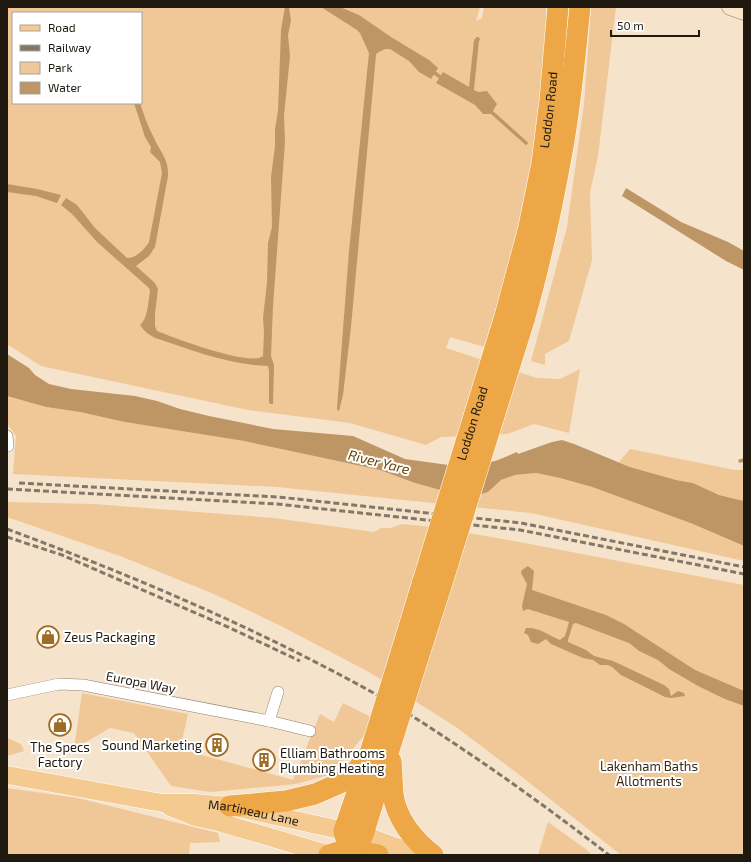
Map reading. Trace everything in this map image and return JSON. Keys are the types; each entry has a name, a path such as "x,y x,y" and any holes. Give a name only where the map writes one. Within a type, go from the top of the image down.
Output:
{"highway":[{"name":"Loddon Road","path":"515,318 528,231 542,163 550,100 558,7"},
{"name":"Loddon Road","path":"353,837 515,318 546,234 563,150 580,7"},
{"name":"Loddon Road","path":"380,752 398,814 409,831 432,855"},
{"path":"230,806 286,801 315,794 340,783 380,752"},
{"path":"330,855 341,852 353,837"},
{"name":"Martineau Lane","path":"353,837 378,855"}],"main road":[{"name":"Martineau Lane","path":"7,775 162,803 194,803 230,806 418,855"},
{"name":"Martineau Lane","path":"162,803 195,817 222,823 330,855"}],"street":[{"path":"730,7 744,12"},
{"name":"Europa Way","path":"7,695 59,684 83,684 269,721 310,731"},
{"path":"269,721 278,692"}],"green space":[{"path":"7,7 480,7 476,21 482,18 484,7 546,7 546,50 533,166 488,348 450,337 446,348 537,378 560,379 580,369 569,433 534,424 507,434 441,437 426,445 350,423 248,410 41,366 7,344","holes":["479,37 474,90 479,92 483,114 475,105 436,83 469,88"]},
{"path":"591,7 616,7 598,156 590,193 592,260 569,341 545,354 545,365 531,361 567,227 584,104"},
{"path":"7,396 46,407 80,412 126,422 244,441 380,470 415,483 469,498 488,492 501,480 515,475 536,473 560,478 592,487 693,524 744,546 744,561 531,513 277,487 13,474 16,436 7,423"},
{"path":"630,449 735,470 744,470 744,501 719,495 693,483 676,480 630,467 619,462"},
{"name":"Lakenham Baths Allotments","path":"7,502 94,504 274,518 374,532 381,528 391,528 402,524 433,527 744,585 744,855 621,855 456,727 369,672 281,626 214,594 120,556 7,517"},
{"path":"82,693 188,714 180,749 293,780 320,714 334,722 343,703 377,720 332,774 296,784 210,792 171,786 134,733 110,728 74,749"},
{"path":"7,738 21,744 24,751 7,756"},
{"path":"7,788 78,798 218,833 220,842 190,843 189,855 7,855"},
{"path":"548,822 587,850 592,855 538,855"}],"water":[{"path":"285,7 289,7 291,21 288,35 290,56 284,116 285,142 273,306 271,356 274,365 273,404 270,404 268,366 225,360 155,338 145,331 140,325 145,319 146,315 150,292 149,288 97,242 72,214 61,205 66,198 77,205 95,228 127,258 137,255 147,245 149,242 162,173 160,162 150,152 151,147 145,137 134,104 140,104 150,130 166,160 168,170 155,247 149,256 136,266 155,283 158,289 155,314 155,326 157,331 195,345 229,355 244,358 256,358 263,356 263,318 267,282 268,243 272,227 271,177 278,111 281,30"},
{"path":"321,7 340,7 359,15 391,37 429,60 438,68 431,79 419,72 409,61 390,49 385,49 376,55 351,327 343,395 339,411 337,408 349,251 369,53 360,33 357,30"},
{"path":"479,37 480,40 474,90 479,92 487,91 497,104 491,114 483,114 475,105 436,83 443,72 469,87 474,40"},
{"path":"7,184 61,195 57,203 36,196 7,192"},
{"path":"626,188 681,222 728,242 744,251 744,270 726,261 622,196"},
{"name":"River Yare","path":"7,354 29,368 35,375 49,384 71,389 135,396 209,416 273,429 353,436 405,459 470,468 498,460 517,452 518,454 562,440 630,467 676,480 693,483 719,495 744,501 744,546 693,524 592,487 536,473 515,475 501,480 488,492 469,498 415,483 380,470 244,441 125,422 80,412 46,407 7,396"},
{"path":"528,566 534,571 532,590 606,615 624,624 695,670 744,691 744,706 698,686 669,669 658,660 639,651 629,643 576,623 573,624 568,642 586,650 594,656 613,661 664,685 669,689 671,696 678,691 684,693 685,696 671,698 665,697 621,675 608,665 600,665 593,660 583,658 551,644 546,639 538,644 531,642 528,635 524,633 526,628 539,630 560,640 565,636 569,622 528,609 523,611 522,606 527,584 521,573 522,570"}],"waterway":[{"path":"432,71 443,79"},
{"path":"488,109 526,143"},
{"path":"740,461 744,460"}],"railway":[{"path":"19,483 278,497 521,523 744,567"},
{"path":"7,489 277,504 520,530 744,574"},
{"path":"7,529 192,603 282,645 370,691 416,718 480,761 536,800 609,855"},
{"path":"7,537 62,555 228,627 300,661"}],"place":[{"name":"Zeus Packaging","path":"48,637"},
{"name":"The Specs Factory","path":"60,725"},
{"name":"Sound Marketing","path":"217,745"},
{"name":"Elliam Bathrooms Plumbing Heating","path":"264,760"}]}
